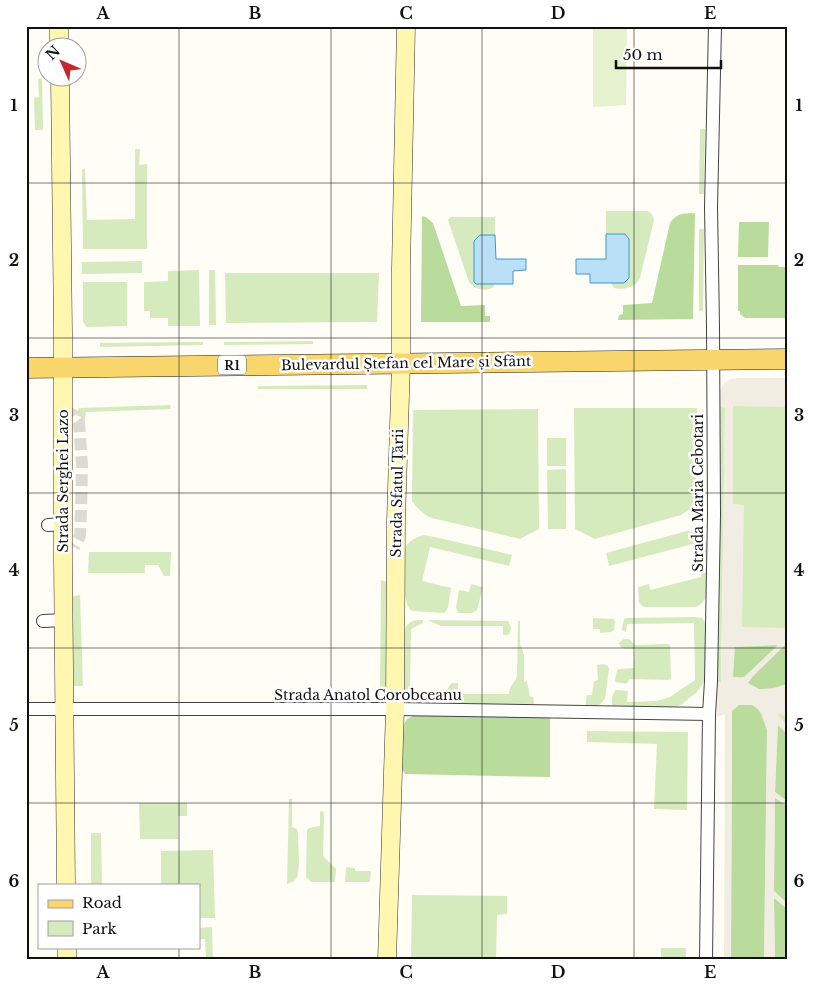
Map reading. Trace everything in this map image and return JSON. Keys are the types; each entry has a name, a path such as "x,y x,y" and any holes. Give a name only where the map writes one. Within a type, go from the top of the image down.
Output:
{"main road":[{"name":"Strada Sfatul Țării","path":"387,960 395,709 396,520 401,364 406,26"},
{"name":"Strada Serghei Lazo","path":"60,88 64,367 60,520 68,553 68,585 64,620 66,884"},
{"name":"Bulevardul Ștefan cel Mare și Sfânt","path":"26,368 787,359"}],"street":[{"name":"Strada Maria Cebotari","path":"706,960 714,515 712,207 715,26"},
{"path":"43,620 64,620"},
{"name":"Strada Anatol Corobceanu","path":"26,709 395,709 709,714"}],"green space":[{"path":"593,26 627,26 626,105 593,107"},
{"path":"38,88 42,88 43,130 35,130 34,98 39,97"},
{"path":"700,129 705,129 704,194 699,194"},
{"path":"135,149 140,149 139,165 147,164 147,249 83,249 82,169 85,169 87,220 135,219"},
{"path":"606,211 648,211 654,219 640,278 629,288 614,288 611,283 624,283 624,234 606,234"},
{"path":"695,213 693,319 618,320 619,315 623,314 623,305 652,303 670,223 678,215"},
{"path":"422,216 433,223 461,306 485,305 485,316 490,316 490,322 421,322"},
{"path":"450,217 495,217 495,235 480,235 474,241 474,282 476,284 494,284 494,287 481,289 474,287 469,282 448,220"},
{"path":"739,222 769,222 768,257 738,257"},
{"path":"699,229 704,229 703,311 699,311"},
{"path":"142,261 142,273 82,274 82,262"},
{"path":"738,265 778,265 779,267 787,267 787,318 744,318 740,314 740,311 738,311"},
{"path":"199,270 200,326 168,326 168,318 150,318 150,311 144,311 144,282 168,281 168,271"},
{"path":"209,270 215,270 216,325 209,325"},
{"path":"225,273 379,273 377,322 226,323"},
{"path":"83,282 127,282 127,326 87,327 83,322"},
{"path":"313,341 313,344 224,345 224,342"},
{"path":"203,342 203,345 100,347 100,343"},
{"path":"367,385 367,389 258,389 258,386"},
{"path":"787,397 787,960 731,960 732,711 743,505 733,505 733,406"},
{"path":"170,405 171,409 86,412 85,419 76,415 79,408"},
{"path":"719,407 725,407 721,682 716,682"},
{"path":"574,408 697,408 696,503 692,508 681,515 595,539 575,529"},
{"path":"538,409 539,529 520,539 432,518 423,513 414,504 412,501 413,410"},
{"path":"547,438 566,438 566,466 547,466"},
{"path":"566,469 566,529 548,529 547,470"},
{"path":"687,531 697,534 703,539 707,545 709,560 698,563 693,544 609,566 606,553"},
{"path":"424,535 512,555 509,566 430,547 422,581 451,588 448,607 444,613 412,611 408,606 405,592 405,550 415,538"},
{"path":"89,552 171,552 170,576 164,576 158,565 145,565 145,573 88,573"},
{"path":"708,567 708,590 704,601 695,607 644,607 639,603 638,587 649,584 650,590 701,577 700,569"},
{"path":"381,580 387,583 388,686 386,690 380,692"},
{"path":"471,584 483,587 477,610 472,613 458,613 456,607 459,590 469,592"},
{"path":"80,595 83,686 73,686 73,596"},
{"path":"593,618 614,619 614,630 600,633 600,629 593,629"},
{"path":"702,618 707,625 707,675 697,692 676,707 613,707 612,698 616,690 628,691 627,702 657,701 670,697 695,680 694,623 627,624 626,632 622,629 624,619"},
{"path":"423,620 423,623 411,629 410,686 413,691 419,691 417,704 409,700 405,695 402,673 404,631 411,622"},
{"path":"427,620 508,621 511,627 508,635 503,635 503,626 441,626"},
{"path":"518,621 520,621 520,644 524,655 524,682 527,681 530,696 533,697 535,707 449,705 447,691 452,683 458,683 458,694 509,694 517,675"},
{"path":"624,639 629,639 635,645 670,645 671,679 629,679 626,684 616,682 617,670 634,668 635,649 621,647 619,643"},
{"path":"787,643 787,684 769,689 758,689 747,683 753,676"},
{"path":"779,645 744,677 733,677 734,647"},
{"path":"597,665 606,665 609,669 605,699 598,706 585,708 587,695 592,695 594,681 598,680"},
{"path":"739,705 750,705 758,709 767,730 764,960 731,960 732,711"},
{"path":"415,715 550,717 550,777 405,774 402,769 403,726 407,719"},
{"path":"778,725 787,734 787,801 775,792"},
{"path":"587,731 688,732 687,810 654,809 657,744 587,742"},
{"path":"775,797 787,806 787,903 774,891"},
{"path":"289,799 292,799 292,827 297,829 298,833 299,865 297,878 287,884"},
{"path":"139,803 187,803 187,816 178,816 178,839 140,839"},
{"path":"323,811 323,856 336,869 335,882 311,882 306,877 307,830 320,826 320,812"},
{"path":"91,833 101,833 102,884 91,884"},
{"path":"213,850 215,918 200,918 200,884 161,884 161,851"},
{"path":"346,867 355,868 355,871 371,871 370,882 345,882"},
{"path":"412,895 507,896 507,914 497,915 496,960 411,960"},
{"path":"774,898 787,909 787,953 785,960 775,960"},
{"path":"212,927 213,960 201,960 201,958 206,958 205,939 200,939 200,928"},
{"path":"661,948 686,948 686,960 661,960"}],"shaded area":[{"path":"787,378 787,407 733,406 733,504 744,505 742,627 787,628 787,643 748,683 759,689 775,688 787,684 787,717 779,713 778,716 787,725 787,734 778,725 775,792 787,801 787,806 775,798 774,891 787,903 787,909 774,898 775,960 764,960 767,730 758,709 752,705 739,705 732,711 731,960 724,960 725,714 717,717 716,682 721,682 725,408 719,407 719,393 723,384 731,379","holes":["778,645 744,677 733,677 735,647"]}],"water":[{"path":"606,234 625,234 629,239 629,278 624,283 590,283 590,274 576,274 576,259 606,259"},
{"path":"480,235 495,235 496,259 526,259 526,270 513,271 513,284 476,284 474,282 474,241"}],"tunnel":[{"path":"63,412 72,414 79,422 82,466 80,536 74,547"}]}
